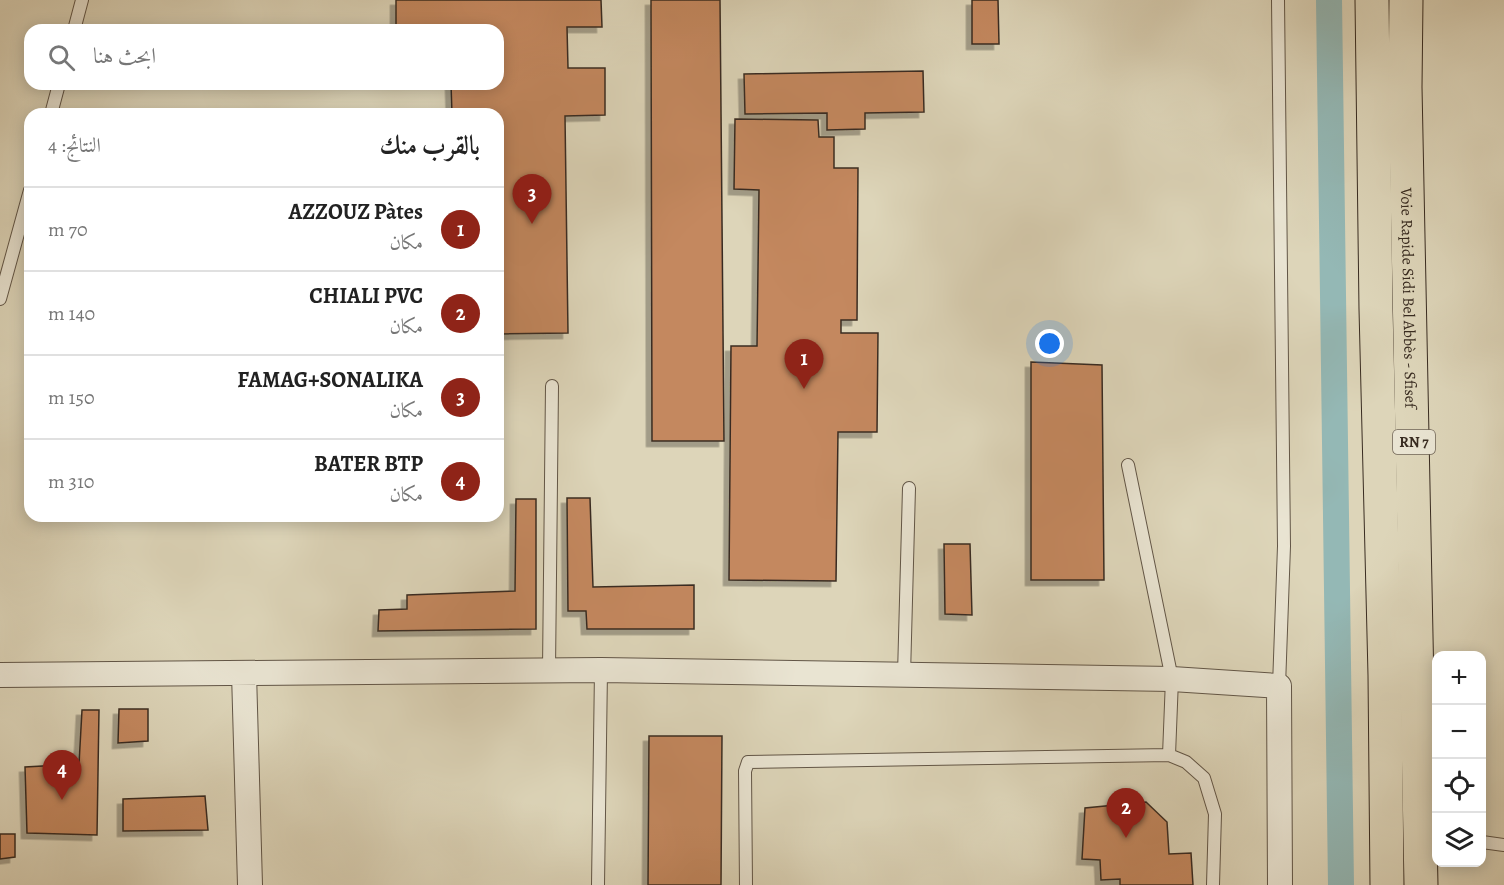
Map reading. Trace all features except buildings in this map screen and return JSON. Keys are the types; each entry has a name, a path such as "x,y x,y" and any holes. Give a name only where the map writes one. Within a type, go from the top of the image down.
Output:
{"highway":[{"name":"Voie Rapide Sidi Bel Abbès - Sfisef","path":"1372,0 1384,663 1409,833 1421,885"},
{"name":"Voie Rapide Sidi Bel Abbès - Sfisef","path":"1387,885 1409,833 1406,0"}],"street":[{"path":"0,675 601,670 1172,679 1280,686 1280,885"},
{"path":"244,673 250,885"}],"lane":[{"path":"76,24 82,0"},
{"path":"1278,0 1284,546 1280,686"},
{"path":"53,108 57,90"},
{"path":"0,298 24,212"},
{"path":"549,670 552,386"},
{"path":"1128,465 1172,679 1169,755"},
{"path":"904,675 909,488"},
{"path":"598,885 601,670"},
{"path":"746,885 745,771 748,762 1169,755 1186,762 1204,778 1215,814 1213,885"},
{"path":"1486,843 1504,845"}],"waterway":[{"path":"1329,0 1341,885"}],"place":[{"name":"FAMAG+SONALIKA","path":"532,224"},
{"name":"AZZOUZ Pàtes","path":"804,389"},
{"name":"BATER BTP","path":"62,800"},
{"name":"CHIALI PVC","path":"1126,838"}]}
